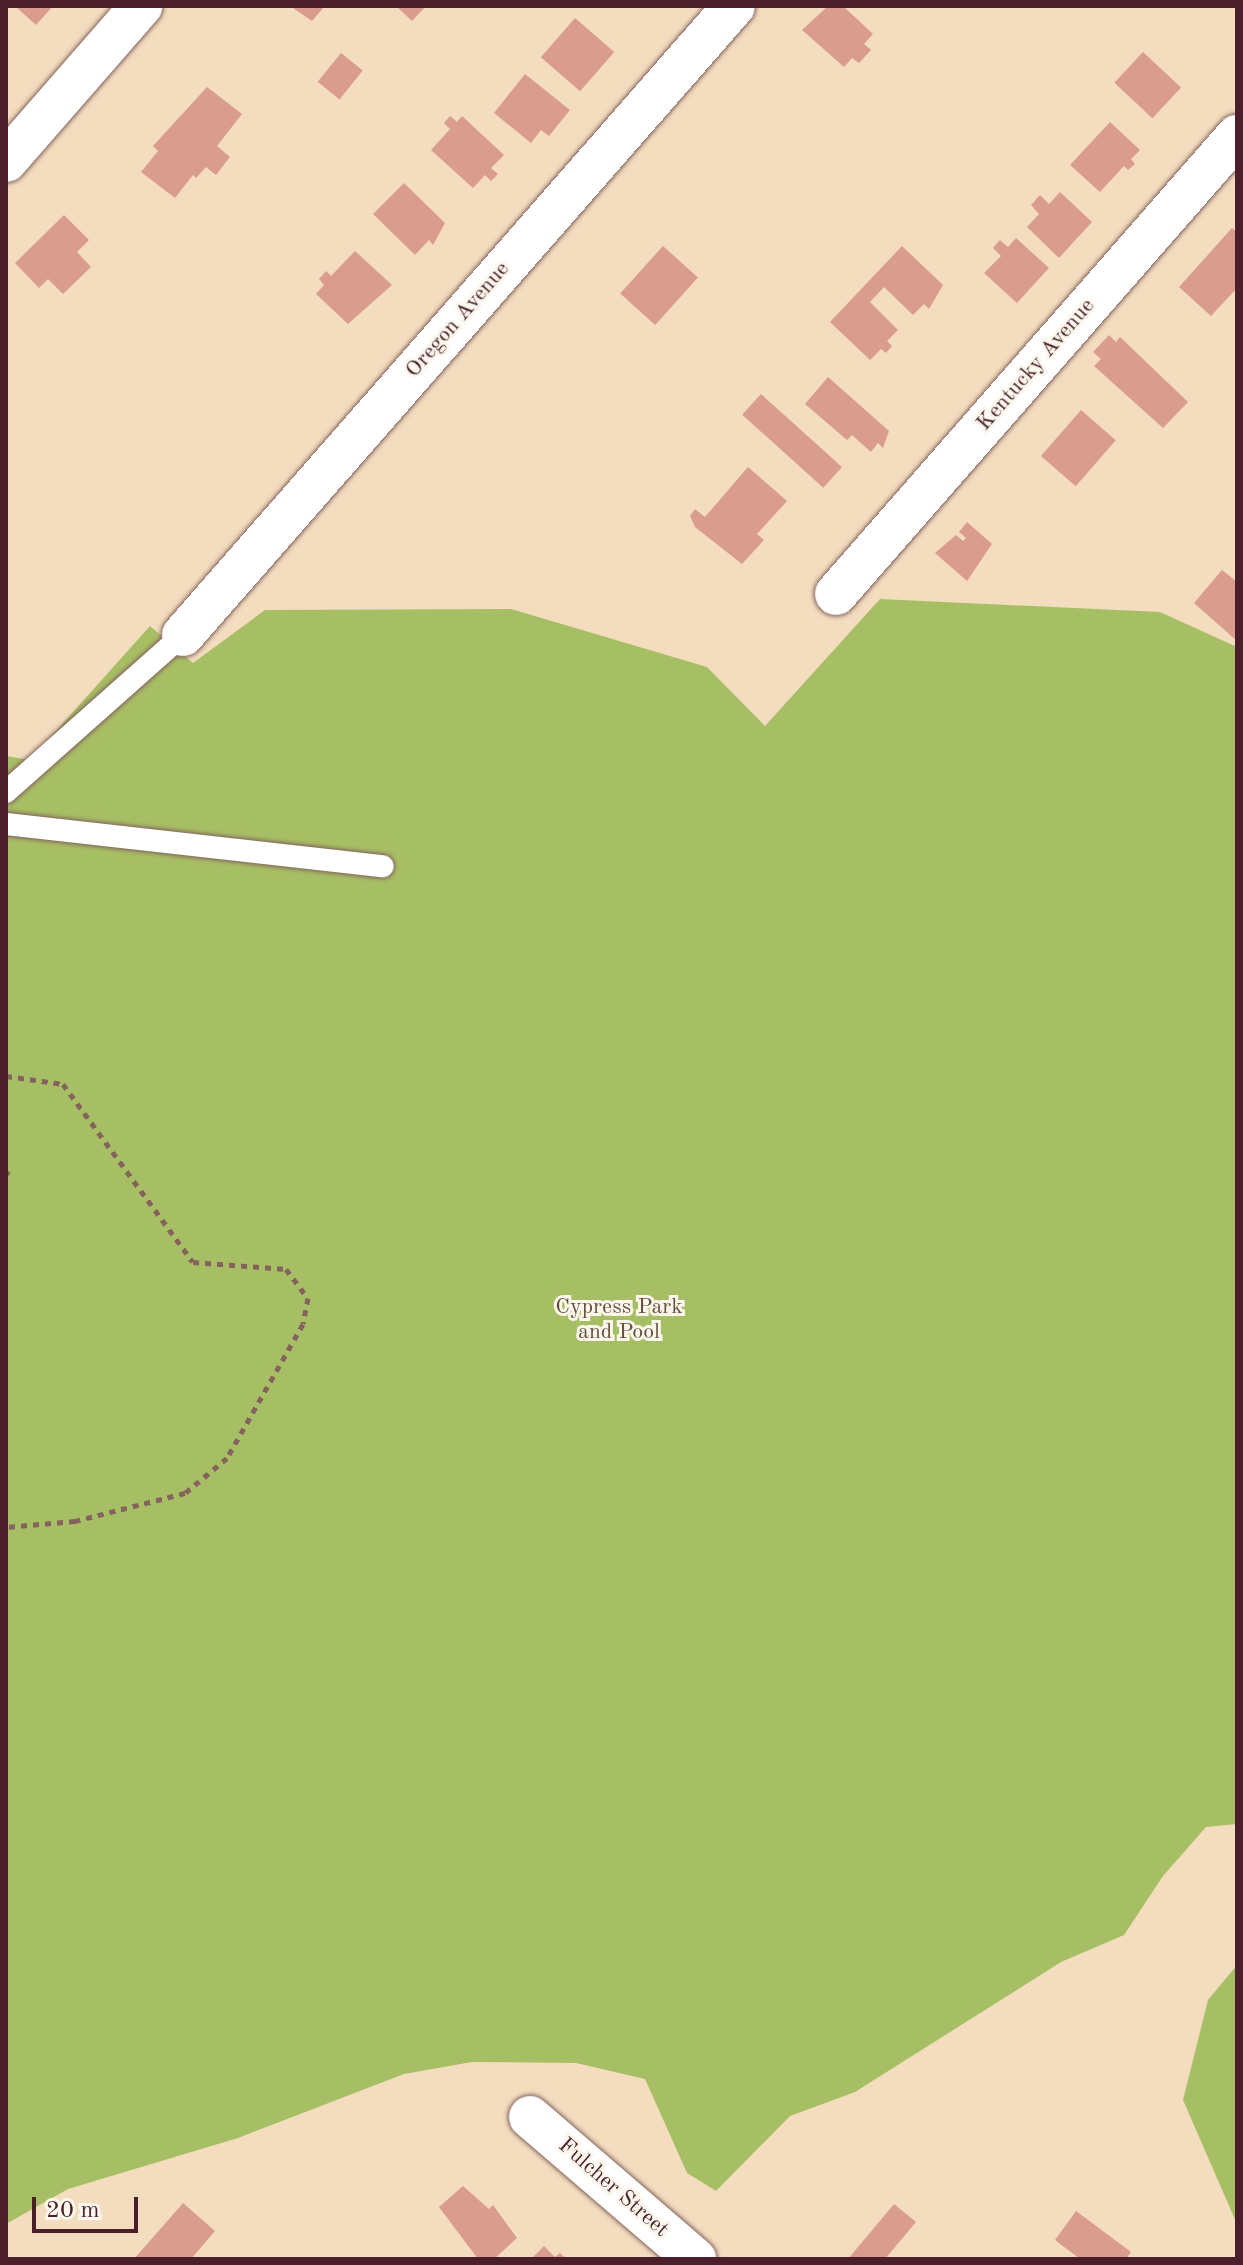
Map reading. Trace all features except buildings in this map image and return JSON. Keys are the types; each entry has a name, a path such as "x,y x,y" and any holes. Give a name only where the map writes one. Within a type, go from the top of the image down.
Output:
{"street":[{"path":"6,161 141,6"},
{"name":"Oregon Avenue","path":"183,635 734,6"},
{"name":"Kentucky Avenue","path":"836,594 1237,136"},
{"name":"Fulcher Street","path":"530,2117 695,2259"}],"lane":[{"path":"6,792 183,635"},
{"path":"6,824 383,866"}],"path":[{"path":"6,1076 63,1084 193,1262 286,1269 308,1298 303,1324 227,1458 185,1493 75,1521 6,1527"}],"green space":[{"name":"Cypress Park and Pool","path":"880,599 1160,612 1237,647 1237,1824 1206,1827 1163,1876 1124,1935 1061,1962 855,2092 790,2116 716,2191 687,2173 645,2079 576,2063 472,2062 404,2074 238,2138 68,2189 6,2224 6,756 30,760 150,626 193,663 265,610 511,609 707,667 765,726"},
{"path":"1237,1965 1237,2224 1183,2100 1208,2000"}]}
